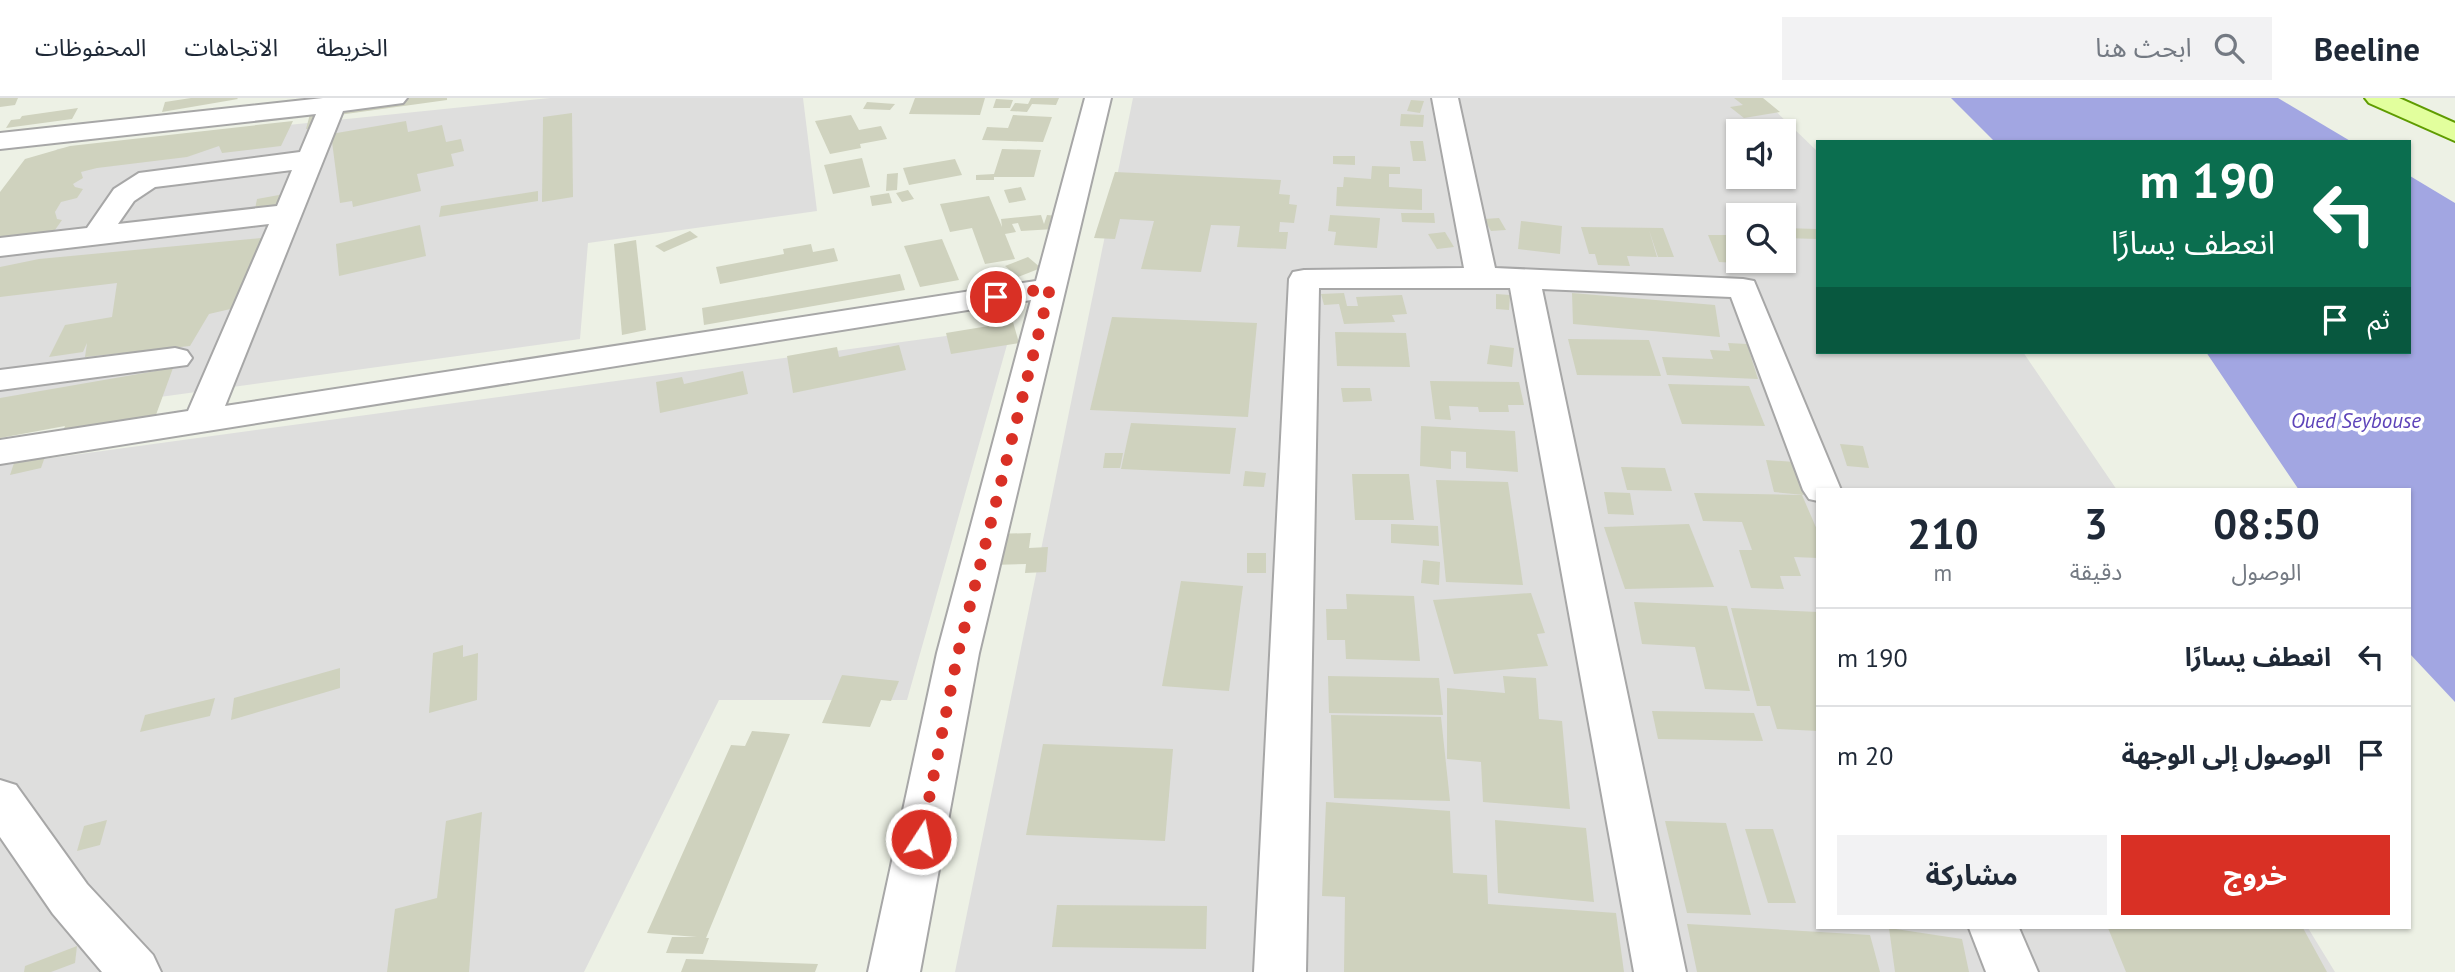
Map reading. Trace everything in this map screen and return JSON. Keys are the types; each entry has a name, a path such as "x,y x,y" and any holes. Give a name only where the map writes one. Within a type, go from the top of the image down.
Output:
{"main road":[{"path":"2378,98 2450,128"}],"street":[{"path":"4,146 394,98"},
{"path":"894,972 958,653 1098,98"},
{"path":"1445,98 1481,278"},
{"path":"202,419 333,105"},
{"path":"98,235 117,199 133,185 149,179 311,159"},
{"path":"0,247 288,213"},
{"path":"1280,972 1304,279 1481,278 1743,288 1821,488"},
{"path":"1524,279 1660,972"},
{"path":"0,452 1050,288"},
{"path":"0,380 175,358"},
{"path":"0,799 70,899 135,972"},
{"path":"1994,929 2012,972"}],"shaded area":[{"path":"550,98 803,98 817,211 588,243 580,339 0,419 0,232 57,149"},
{"path":"1133,98 1762,98 1784,119 1726,119 1726,189 1796,189 1796,131 1816,150 1816,354 2024,354 2116,488 1816,488 1816,929 2309,929 2335,972 955,972"},
{"path":"1012,327 907,700 719,700 584,972 0,972 0,465"}],"water":[{"path":"1951,98 2278,98 2349,140 1993,140"},
{"name":"Oued Seybouse","path":"2411,177 2455,203 2455,702 2411,655 2411,488 2298,488 2207,354 2411,354"}],"building":[{"path":"0,98 18,98 15,105 0,107"},
{"path":"191,98 238,99 162,112 165,102"},
{"path":"354,98 447,100 324,117 322,127 306,129 310,114"},
{"path":"915,98 985,98 980,115 909,114"},
{"path":"1031,98 1059,98 1056,105 1032,104 1027,112 1010,111 1015,103 1028,104"},
{"path":"1734,98 1763,98 1780,112 1744,118 1730,107 1743,105"},
{"path":"996,99 1013,100 1010,108 993,108"},
{"path":"1411,100 1424,101 1420,113 1407,111"},
{"path":"867,102 895,104 890,110 863,109"},
{"path":"78,108 72,119 6,128 11,120 20,119 22,116"},
{"path":"572,113 573,197 542,202 543,117"},
{"path":"1401,114 1424,115 1423,127 1400,126"},
{"path":"851,115 859,130 881,126 887,139 830,154 815,121"},
{"path":"1013,115 1052,117 1043,142 982,140 987,127 1008,128"},
{"path":"293,121 281,146 222,153 219,146 187,157 81,172 83,178 73,184 83,189 77,198 61,202 55,212 57,219 62,220 55,230 0,239 0,192 25,159 70,146"},
{"path":"406,121 408,132 442,125 446,142 461,139 464,151 451,154 454,166 417,174 421,191 353,207 352,201 340,203 331,134"},
{"path":"1410,141 1423,141 1426,161 1413,161"},
{"path":"1002,149 1041,150 1034,177 976,180 976,175 994,174"},
{"path":"1333,156 1355,156 1355,165 1333,164"},
{"path":"862,158 870,187 833,194 824,165"},
{"path":"955,159 962,175 909,185 903,168"},
{"path":"1372,166 1400,167 1400,174 1389,174 1389,187 1422,189 1422,210 1336,206 1337,187 1343,187 1344,177 1371,179"},
{"path":"1115,172 1281,180 1279,194 1290,195 1289,204 1297,205 1294,223 1280,222 1279,232 1288,232 1286,249 1237,247 1240,226 1211,225 1201,272 1141,269 1154,221 1120,219 1115,239 1094,238"},
{"path":"898,173 897,190 886,191 887,174"},
{"path":"1021,187 1026,200 1009,203 1004,190"},
{"path":"908,190 914,199 902,202 896,193"},
{"path":"538,191 538,201 439,217 441,206"},
{"path":"290,193 289,202 255,209 257,199"},
{"path":"889,193 892,203 872,206 870,196"},
{"path":"989,196 1002,227 1001,219 1041,215 1044,224 1047,215 1058,216 1054,229 1021,231 1018,223 1012,224 1016,232 1005,234 1015,259 985,264 972,228 950,232 940,204"},
{"path":"1401,213 1434,213 1435,223 1402,222"},
{"path":"1330,215 1380,218 1377,248 1334,245 1336,232 1328,231"},
{"path":"1499,218 1506,230 1491,231 1484,219"},
{"path":"1521,221 1562,226 1560,254 1518,249"},
{"path":"420,225 426,256 339,276 336,244"},
{"path":"1581,227 1663,228 1674,257 1658,257 1649,230 1657,257 1627,256 1630,266 1598,265 1595,254 1589,254"},
{"path":"1796,228 1816,229 1816,239 1796,238"},
{"path":"690,231 698,237 664,252 655,246"},
{"path":"1445,232 1454,247 1437,249 1428,234"},
{"path":"1708,235 1726,235 1726,262 1719,262"},
{"path":"261,238 261,268 239,307 209,314 190,346 85,357 87,343 83,352 49,357 65,325 112,317 117,283 0,297 0,267 39,259"},
{"path":"942,239 959,280 920,287 904,246"},
{"path":"636,240 646,330 622,335 614,244"},
{"path":"811,244 813,252 834,248 838,261 720,284 716,267 784,254 783,249"},
{"path":"1028,257 1041,268 1018,277 1005,266"},
{"path":"900,274 905,290 704,325 702,308"},
{"path":"1344,293 1347,306 1358,306 1356,297 1402,295 1407,314 1392,315 1395,322 1344,324 1339,304 1324,305 1321,294"},
{"path":"1572,293 1715,305 1720,337 1573,324"},
{"path":"1496,294 1510,295 1509,310 1496,309"},
{"path":"1112,317 1257,323 1248,417 1090,410"},
{"path":"1013,322 1019,343 951,354 946,333"},
{"path":"1335,332 1406,333 1410,367 1337,366"},
{"path":"1568,339 1649,340 1661,376 1577,375"},
{"path":"1728,343 1747,344 1758,379 1667,375 1662,357 1713,359 1710,350 1730,351"},
{"path":"899,345 906,370 793,393 787,356 837,347 839,357"},
{"path":"1490,345 1514,348 1512,367 1487,364"},
{"path":"173,368 153,423 59,440 65,426 0,438 0,398"},
{"path":"743,371 748,394 660,413 656,382 682,377 684,384"},
{"path":"1430,381 1519,382 1524,405 1508,405 1509,412 1479,412 1478,407 1449,406 1451,420 1435,419"},
{"path":"1668,384 1749,386 1765,426 1682,424"},
{"path":"1341,388 1370,388 1372,401 1343,402"},
{"path":"1131,423 1236,428 1230,474 1121,469"},
{"path":"1421,426 1515,431 1518,472 1466,468 1466,452 1451,451 1451,469 1420,466"},
{"path":"1840,444 1863,446 1869,468 1847,466"},
{"path":"48,448 41,468 10,475 17,454"},
{"path":"1105,453 1123,453 1120,468 1103,468"},
{"path":"1766,460 1795,462 1804,495 1774,492"},
{"path":"1621,467 1665,468 1672,491 1627,490"},
{"path":"1245,471 1266,473 1264,487 1243,486"},
{"path":"1352,474 1409,474 1414,520 1355,520"},
{"path":"1436,480 1508,482 1523,585 1446,582"},
{"path":"1604,492 1630,493 1634,515 1608,514"},
{"path":"1694,493 1802,495 1816,527 1816,558 1794,557 1801,576 1780,576 1784,589 1751,588 1739,550 1752,550 1742,522 1703,521"},
{"path":"1391,524 1438,526 1439,546 1391,543"},
{"path":"1689,524 1714,587 1625,589 1604,527"},
{"path":"1031,533 1029,548 1048,547 1046,572 1025,573 1026,564 990,565 994,534"},
{"path":"1247,553 1266,553 1266,573 1247,573"},
{"path":"1423,560 1440,562 1439,585 1421,583"},
{"path":"1181,581 1243,586 1229,691 1162,686"},
{"path":"1531,593 1545,633 1537,634 1548,666 1454,674 1433,600"},
{"path":"1346,594 1414,596 1420,661 1346,659 1345,640 1327,640 1326,609 1347,609"},
{"path":"1634,602 1727,606 1750,691 1705,689 1695,647 1642,644"},
{"path":"1731,608 1816,612 1816,731 1777,729 1770,706 1757,706"},
{"path":"463,645 463,657 478,653 477,700 429,713 433,653"},
{"path":"340,668 340,688 231,720 234,698"},
{"path":"842,675 899,681 891,701 881,700 870,727 822,723"},
{"path":"1328,676 1439,678 1443,715 1329,713"},
{"path":"1503,676 1536,678 1539,719 1562,721 1570,809 1483,802 1481,762 1447,759 1447,688 1505,693"},
{"path":"215,698 210,716 140,732 145,715"},
{"path":"1652,711 1754,713 1763,741 1658,739"},
{"path":"1331,715 1441,717 1450,801 1334,798"},
{"path":"752,731 790,734 706,938 709,938 703,954 666,953 672,937 697,937 647,933 731,745 745,746"},
{"path":"1043,744 1173,749 1165,841 1026,835"},
{"path":"1326,802 1450,811 1453,873 1487,875 1488,904 1616,913 1624,972 1344,972 1345,897 1322,896"},
{"path":"482,812 469,972 387,972 395,909 437,898 446,821"},
{"path":"107,820 100,845 77,851 84,826"},
{"path":"1495,820 1586,828 1594,902 1498,893"},
{"path":"1665,821 1726,823 1751,915 1687,913"},
{"path":"1745,829 1773,829 1796,903 1768,903"},
{"path":"1057,905 1207,906 1206,949 1052,947"},
{"path":"1687,924 1870,935 1880,972 1697,972"},
{"path":"1889,929 1962,939 1969,972 1895,972"},
{"path":"2108,929 2304,929 2327,972 2126,972"},
{"path":"77,946 75,963 51,972 24,972 25,966"},
{"path":"686,959 818,964 815,972 681,972"}],"route":[{"path":"921,839 958,653 1050,288 996,297"}]}
